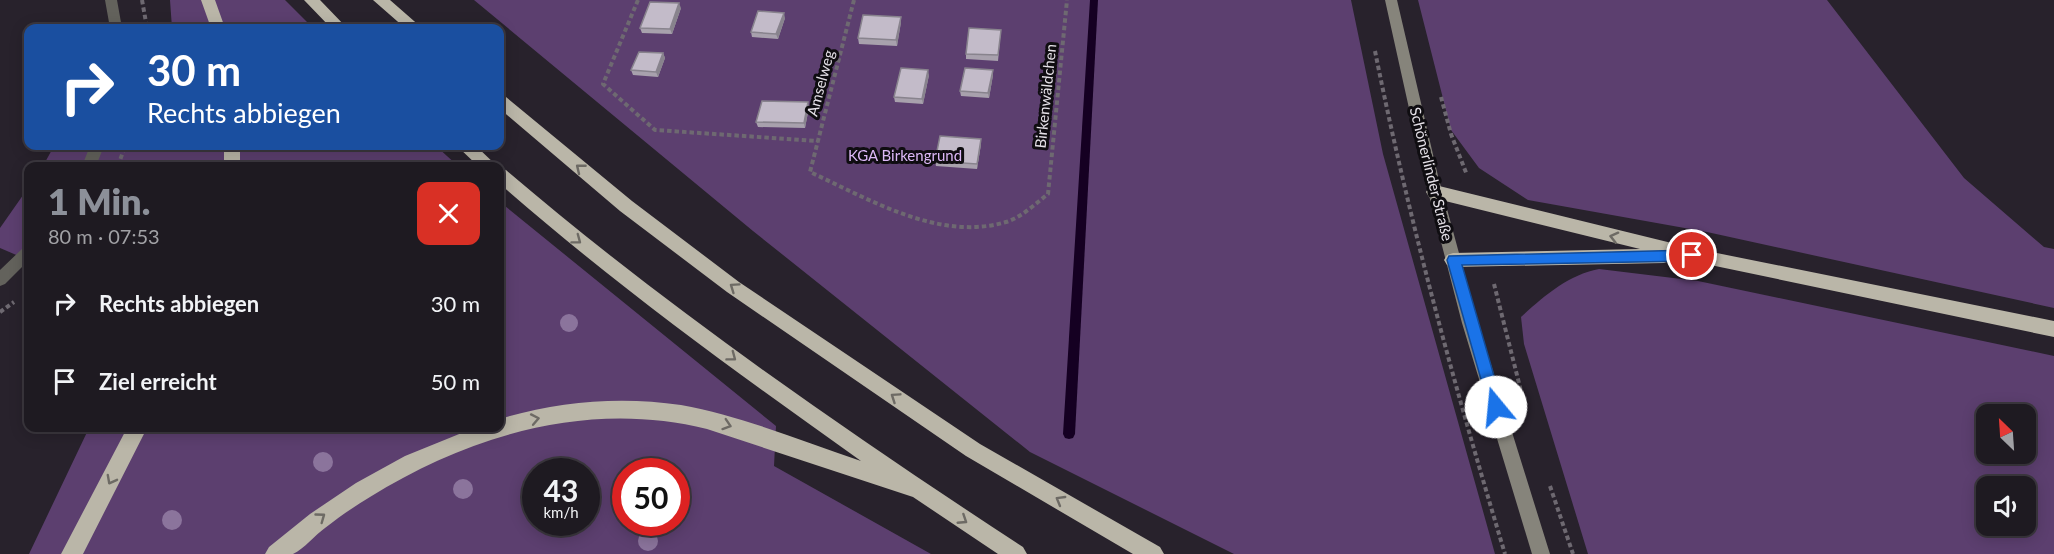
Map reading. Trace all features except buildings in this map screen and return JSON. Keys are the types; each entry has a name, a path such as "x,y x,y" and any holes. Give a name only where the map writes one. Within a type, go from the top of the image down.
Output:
{"highway":[{"path":"208,0 217,24"},
{"path":"311,0 336,24"},
{"path":"380,0 409,24"},
{"path":"504,104 626,206 733,287 973,450 1153,554"},
{"path":"470,150 484,162"},
{"path":"504,179 547,218 753,373 914,488 1016,554"},
{"path":"1436,192 1692,255 2054,329"},
{"path":"1453,260 1692,255"},
{"path":"504,427 528,419 597,408 677,413 721,423 914,488"},
{"path":"72,554 135,432"},
{"path":"276,554 320,516 349,498 448,445 488,432"}],"main road":[{"name":"Schönerlinder Straße","path":"1391,0 1436,192 1470,323 1541,554"}],"street":[{"path":"111,0 115,24"},
{"path":"0,280 24,256"}],"path":[{"path":"142,0 146,24"},
{"path":"638,0 603,84 655,129 818,141"},
{"name":"Amselweg","path":"810,172 854,0"},
{"name":"Birkenwäldchen","path":"810,172 925,222 964,229 1006,222 1048,194 1067,0"},
{"path":"1374,41 1407,207 1445,357 1505,554"},
{"path":"1438,87 1451,134 1464,165"},
{"path":"1509,339 1524,402"},
{"path":"1547,477 1573,554"}],"green space":[{"path":"170,0 285,0 309,24 172,24"},
{"name":"KGA Birkengrund","path":"474,0 1351,0 1383,154 1495,554 1234,554 1030,452 753,231"},
{"path":"1418,0 1827,0 1964,178 2044,247 2054,249 2054,308 1707,232 1528,200 1479,168 1451,130"},
{"path":"52,150 440,150 454,162 45,162"},
{"path":"24,194 24,258 0,248 0,228"},
{"path":"504,205 776,426 774,466 931,554 29,554 87,432 504,432"},
{"path":"1599,269 1698,281 2054,356 2054,554 1588,554 1524,344 1521,317 1557,287 1577,276"}],"waterway":[{"path":"1069,434 1094,0"}],"route":[{"path":"1496,407 1453,260 1692,255"}]}
